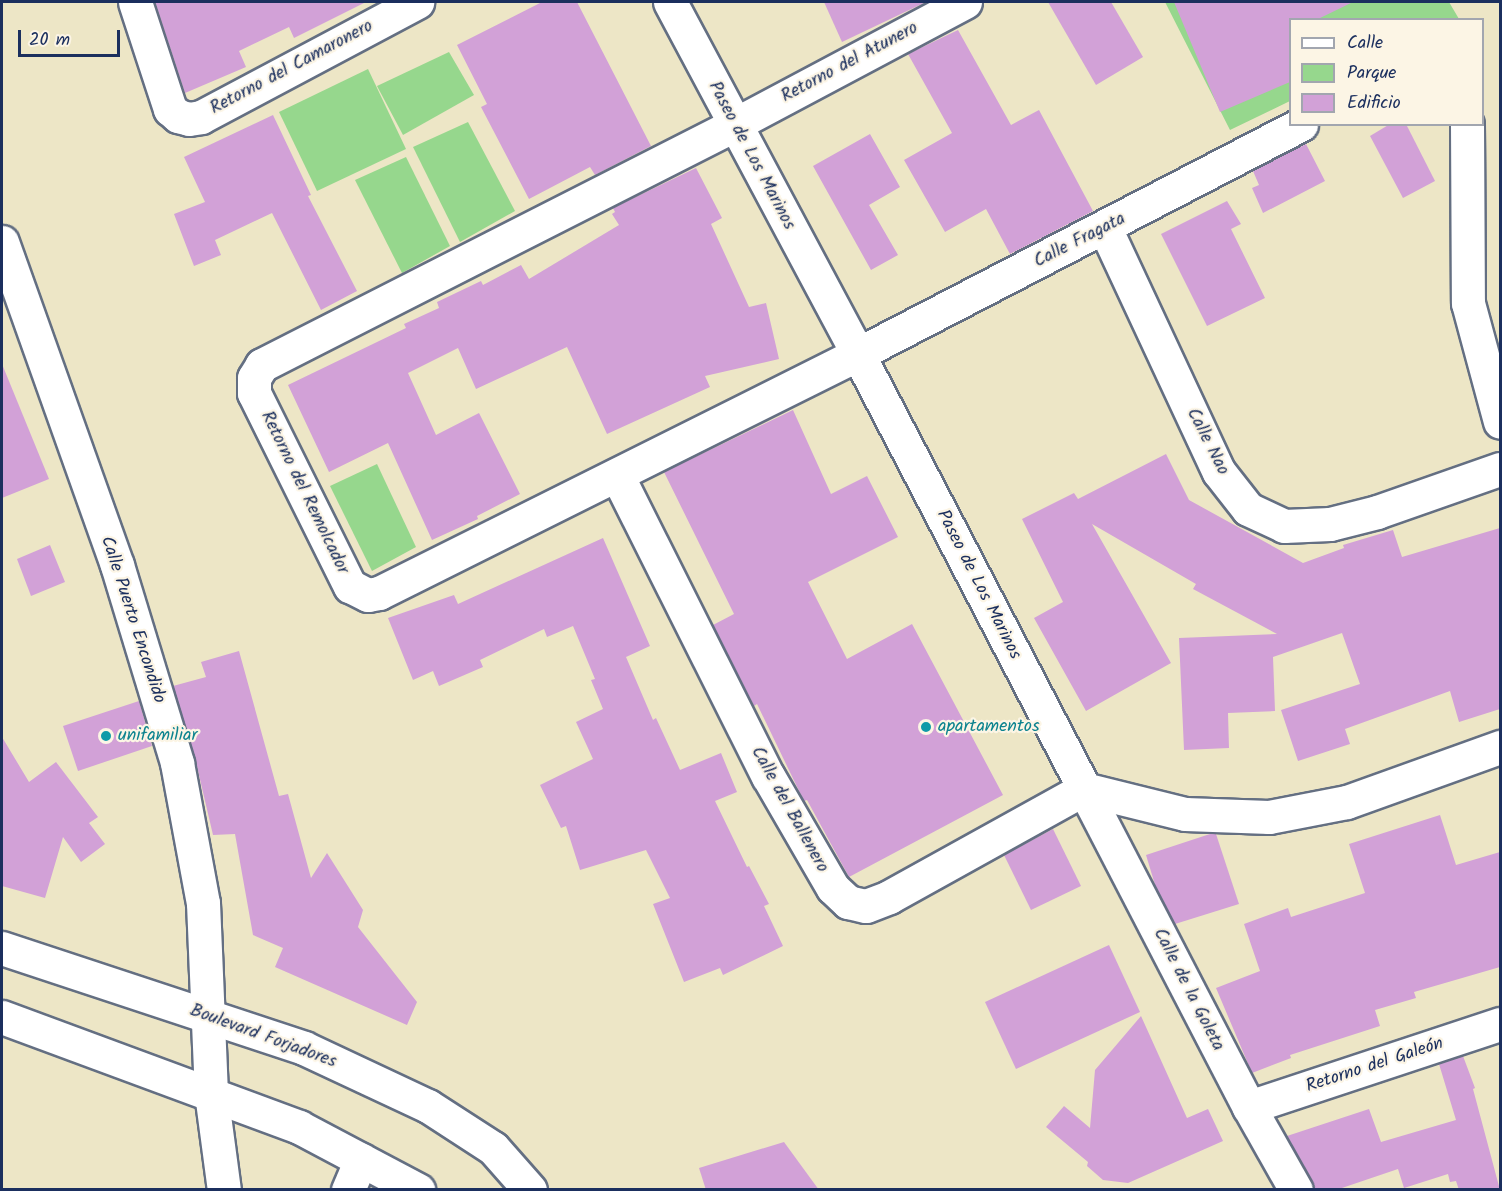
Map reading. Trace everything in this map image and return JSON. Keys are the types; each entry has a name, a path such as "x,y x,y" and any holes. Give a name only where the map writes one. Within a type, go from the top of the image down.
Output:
{"street":[{"name":"Retorno del Camaronero","path":"135,2 170,109 178,116 189,119 201,117 417,2"},
{"name":"Paseo de Los Marinos","path":"670,2 858,354 1084,789"},
{"name":"Retorno del Atunero","path":"734,125 966,2"},
{"name":"Retorno del Remolcador","path":"734,125 262,365 254,378 254,393 350,586 368,595 379,593 858,354"},
{"name":"Calle Fragata","path":"858,354 1105,228 1296,126"},
{"path":"1467,126 1468,303 1500,422"},
{"name":"Calle Nao","path":"1105,228 1219,472 1248,509 1284,526 1330,524 1377,512 1500,470"},
{"name":"Calle Puerto Encondido","path":"2,242 117,565 177,764 203,903 212,1093 224,1190"},
{"name":"Calle del Ballenero","path":"617,475 768,776 833,888 849,902 866,906 889,897 1084,789"},
{"path":"1084,789 1185,814 1269,817 1347,802 1500,747"},
{"name":"Calle de la Goleta","path":"1084,789 1249,1107 1296,1190"},
{"name":"Boulevard Forjadores","path":"2,948 304,1048 429,1106 493,1148 530,1190"},
{"path":"2,1017 300,1127 418,1190"},
{"name":"Retorno del Galeón","path":"1249,1107 1500,1024"},
{"path":"348,1190 362,1160"}],"green space":[{"path":"1165,2 1449,2 1458,18 1289,18 1289,101 1230,130"},
{"path":"449,52 474,95 403,135 377,86"},
{"path":"368,69 406,149 317,191 279,112"},
{"path":"468,122 515,211 460,242 413,147"},
{"path":"406,157 450,246 402,273 355,180"},
{"path":"377,464 416,547 372,571 330,486"}],"building":[{"path":"155,2 366,2 294,38 289,27 239,51 246,67 185,93"},
{"path":"542,2 577,2 651,146 595,175 590,167 529,199 481,107 487,104 457,45"},
{"path":"824,2 926,2 842,42"},
{"path":"1048,2 1111,2 1143,57 1096,85"},
{"path":"1174,2 1353,2 1320,18 1289,18 1289,82 1220,112"},
{"path":"958,30 1011,125 1039,110 1093,211 1010,254 986,209 945,232 904,160 952,133 908,54"},
{"path":"273,115 311,195 308,196 357,291 321,310 272,213 215,240 221,255 194,266 174,214 205,202 184,157"},
{"path":"1387,126 1407,126 1435,181 1403,198 1370,136"},
{"path":"870,134 900,187 869,205 898,255 871,270 813,166"},
{"path":"1306,144 1325,181 1263,213 1252,188 1259,185 1253,171"},
{"path":"696,168 722,218 711,224 749,307 766,303 779,359 705,376 710,387 607,434 567,347 476,389 458,348 408,373 436,435 479,413 520,494 477,516 478,519 432,540 388,443 329,472 288,385 406,328 404,324 439,308 437,302 481,281 483,285 521,265 529,279 619,225 612,214 615,212 613,208"},
{"path":"1227,201 1241,224 1231,229 1265,298 1207,326 1161,234"},
{"path":"2,364 49,479 2,498"},
{"path":"793,410 831,494 867,476 898,537 808,582 847,659 912,624 1003,795 849,877 807,800 804,801 757,704 754,706 713,625 734,614 664,472"},
{"path":"1166,454 1189,500 1303,563 1344,548 1343,545 1393,530 1402,557 1500,528 1500,709 1459,722 1450,691 1345,729 1350,744 1298,761 1281,710 1360,684 1342,633 1273,657 1275,711 1228,713 1229,748 1184,750 1179,638 1277,634 1193,589 1196,584 1092,524 1171,663 1086,711 1034,618 1063,602 1022,519 1074,493 1078,499"},
{"path":"603,538 650,646 626,657 653,720 656,718 680,770 721,753 737,792 715,801 747,867 749,866 769,904 764,906 783,946 723,975 720,968 684,982 653,904 670,898 646,850 580,870 566,826 561,828 540,785 593,759 576,722 603,709 591,680 595,679 573,626 547,637 544,629 480,660 483,667 439,686 433,671 413,680 388,618 454,595 458,604"},
{"path":"50,545 65,582 31,596 17,559"},
{"path":"239,651 279,796 288,794 311,878 327,853 363,910 358,927 417,1002 407,1025 275,967 283,948 253,935 235,834 213,835 195,758 173,686 206,677 201,662"},
{"name":"unifamiliar","path":"139,701 152,746 78,771 63,726"},
{"path":"2,737 29,782 56,762 98,817 89,823 105,844 81,862 63,837 45,898 2,886"},
{"path":"1440,815 1456,865 1500,852 1500,967 1414,992 1416,998 1375,1010 1380,1026 1290,1055 1291,1058 1252,1073 1216,988 1260,971 1244,924 1288,908 1291,917 1365,893 1349,844"},
{"path":"1053,829 1081,886 1031,910 1004,855"},
{"path":"1216,834 1239,904 1175,924 1156,888 1146,855"},
{"path":"1109,945 1140,1012 1016,1069 985,1002"},
{"path":"1141,1016 1187,1118 1208,1109 1223,1141 1128,1183 1103,1180 1087,1166 1088,1162 1046,1127 1064,1106 1090,1128 1095,1070"},
{"path":"1463,1056 1475,1088 1473,1089 1500,1190 1459,1190 1456,1181 1450,1182 1448,1174 1404,1188 1398,1169 1336,1190 1315,1190 1287,1136 1369,1109 1381,1142 1456,1120 1439,1064"},
{"path":"784,1142 819,1190 706,1190 699,1168"}],"place":[{"name":"apartamentos","path":"926,727"},
{"name":"unifamiliar","path":"106,736"}]}
